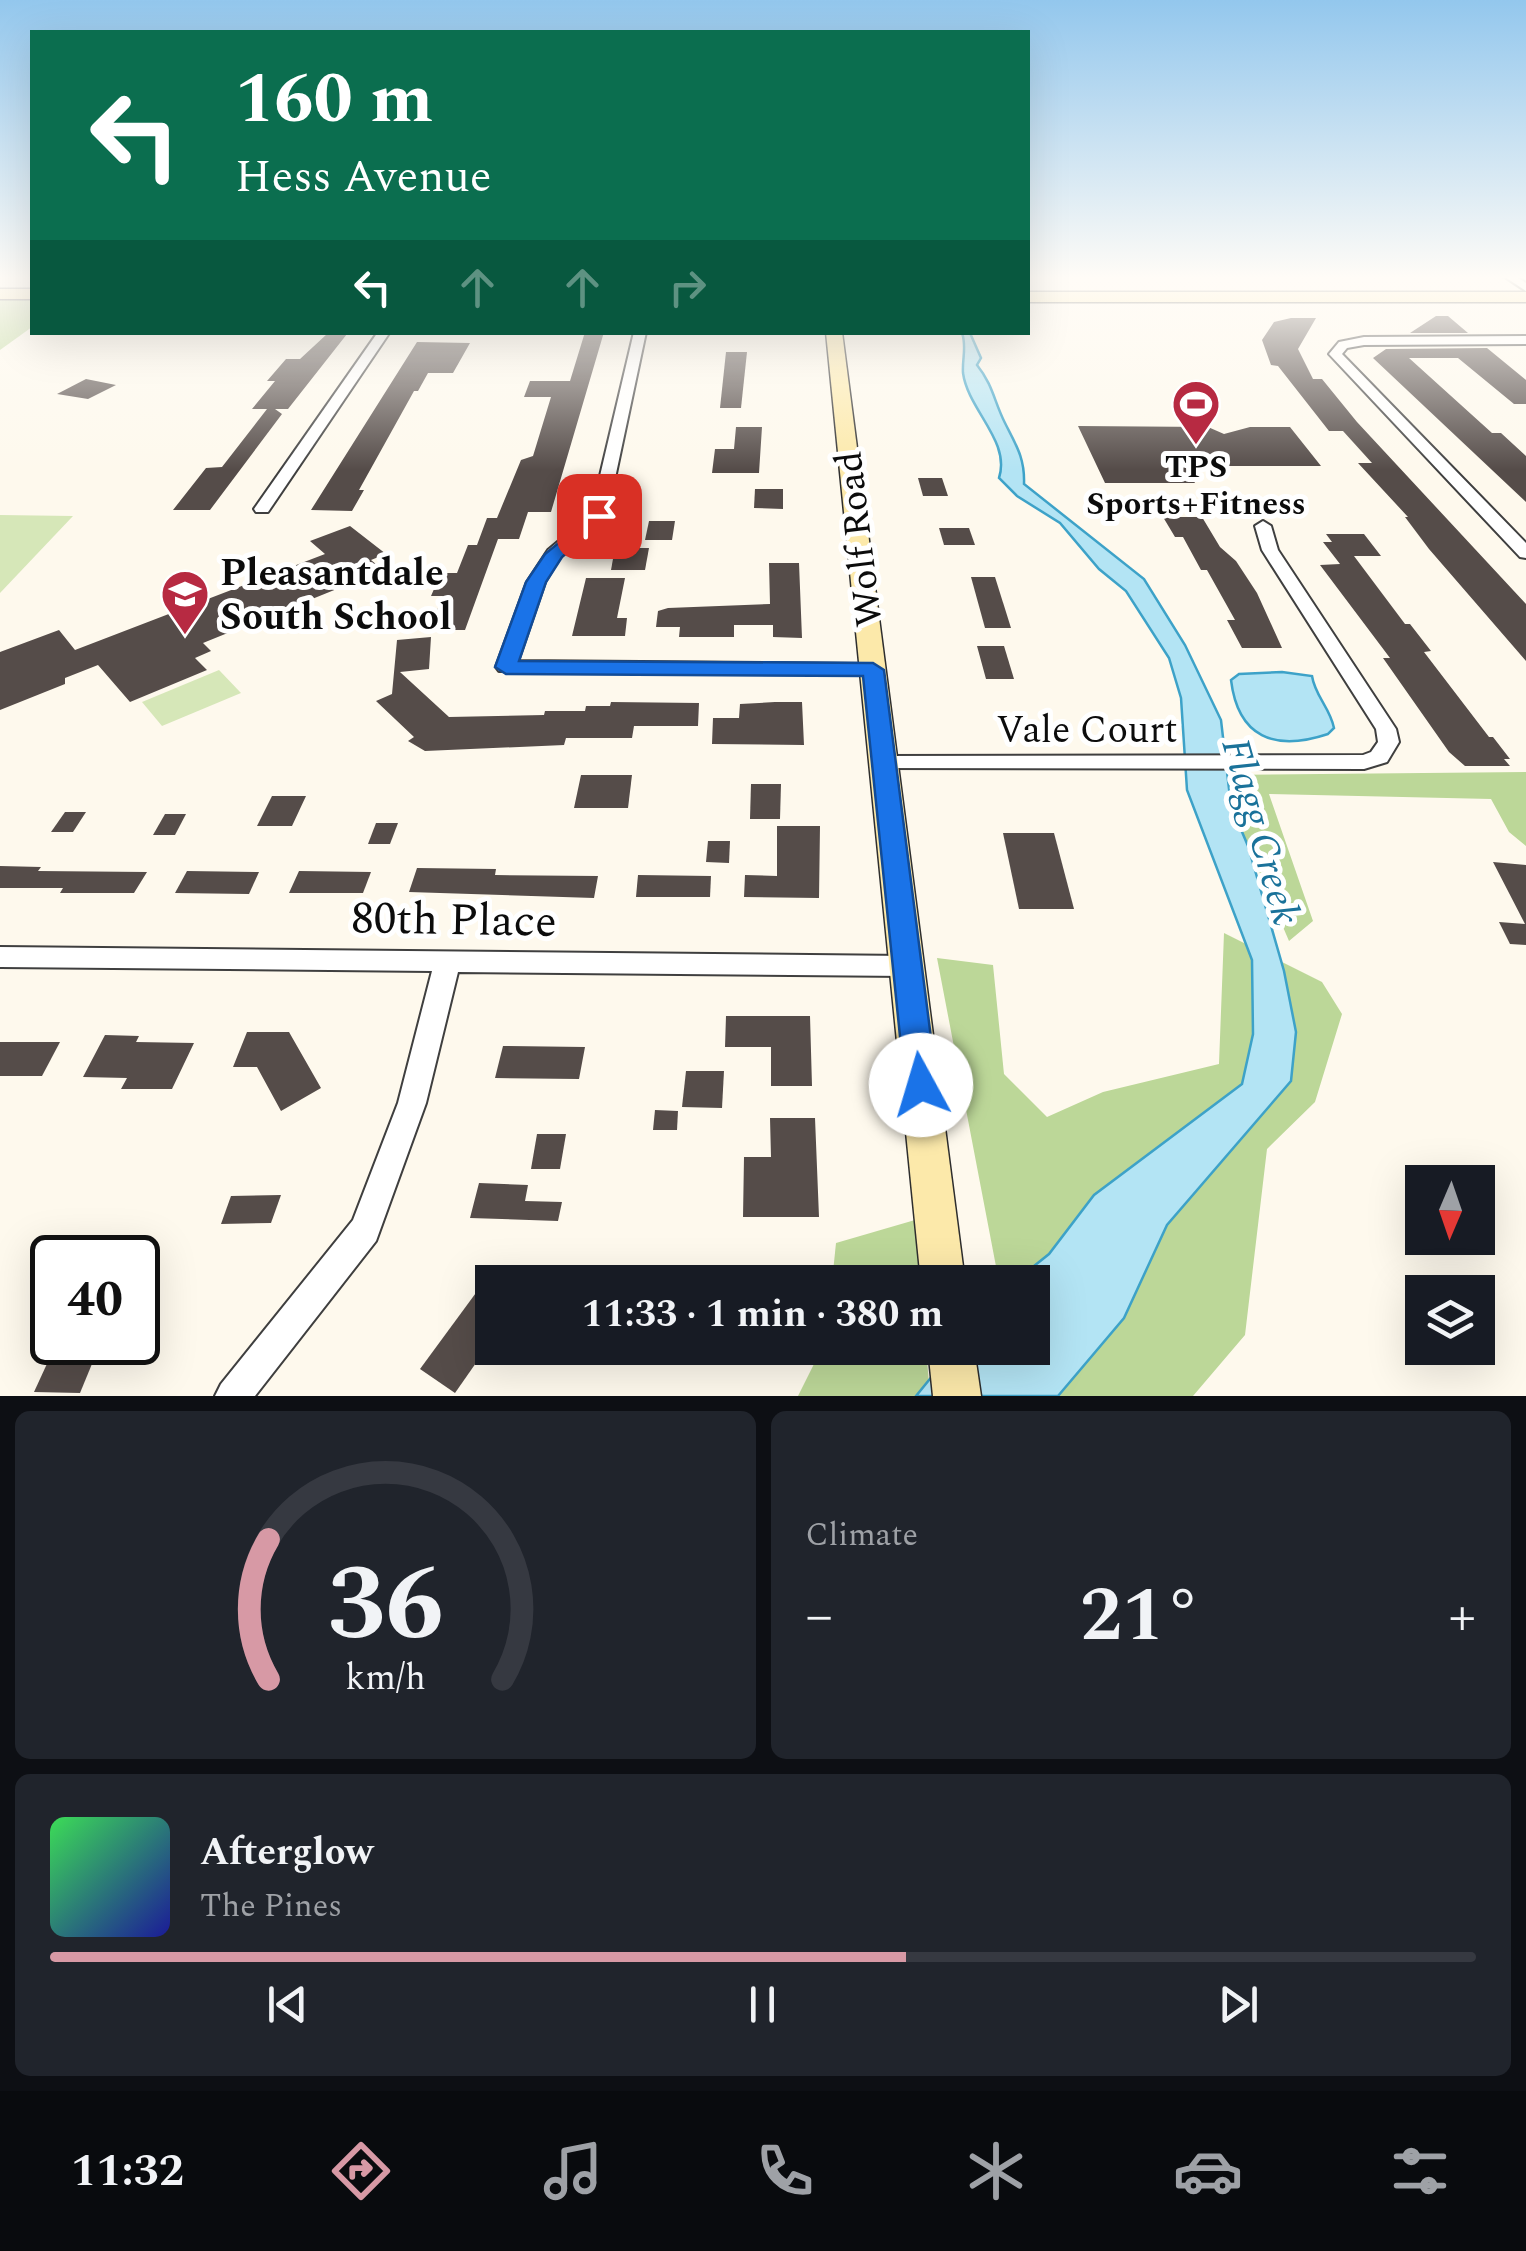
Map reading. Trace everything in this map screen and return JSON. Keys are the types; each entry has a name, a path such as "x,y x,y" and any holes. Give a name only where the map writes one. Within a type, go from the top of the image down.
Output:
{"street":[{"path":"262,509 378,340"},
{"path":"638,340 599,516 554,554 536,582 506,667 873,670"},
{"name":"Wolf Road","path":"835,340 941,1265"},
{"path":"1507,340 1356,342 1342,345 1336,354 1526,554"},
{"name":"Vale Court","path":"884,764 1364,762 1379,757 1389,742 1386,730 1270,550 1263,526"},
{"name":"80th Place","path":"0,957 908,966"},
{"path":"233,1396 365,1230 412,1104 448,960"},
{"path":"953,1365 956,1396"}],"green space":[{"path":"0,340 14,340 0,350"},
{"path":"0,515 73,516 0,593"},
{"path":"219,670 241,693 162,726 142,702"},
{"path":"1526,772 1526,846 1509,832 1491,799 1269,794 1313,921 1289,941 1231,806 1225,775"},
{"path":"1224,933 1322,982 1342,1014 1315,1102 1267,1149 1245,1335 1193,1396 1012,1396 1025,1365 1050,1365 1050,1265 996,1265 937,958 993,965 1004,1074 1047,1117 1103,1092 1219,1064"},
{"path":"915,1220 919,1265 834,1265 836,1243"},
{"path":"814,1365 927,1365 930,1396 798,1396"}],"water":[{"path":"963,340 973,340 981,358 977,365 1019,452 1024,484 1144,579 1185,645 1221,720 1231,806 1248,846 1284,971 1296,1032 1291,1081 1167,1225 1124,1318 1058,1396 916,1396 941,1365 1050,1365 1050,1265 1035,1265 1049,1254 1094,1195 1242,1084 1253,1034 1252,960 1187,790 1181,698 1169,658 1126,591 1099,569 1060,523 1017,496 999,478 999,451 966,387"},
{"path":"1282,672 1312,676 1334,728 1328,734 1275,740 1251,727 1242,715 1231,680 1239,674"}],"building":[{"path":"320,340 342,340 288,409 275,409 282,414 210,510 173,510 206,468 222,467 267,409 252,409 275,381 267,381 286,359 300,359"},
{"path":"583,340 602,340 551,512 528,512 519,539 498,539 465,630 429,630 443,596 431,596 441,573 457,573 468,545 477,545 487,518 497,518 521,460 533,456 551,397 524,397 530,381 570,381"},
{"path":"1262,340 1303,340 1298,349 1313,379 1322,379 1526,604 1526,661 1429,549 1408,517 1358,463 1372,463 1343,431 1329,431 1278,366 1271,365"},
{"path":"417,342 470,343 453,373 428,373 418,391 414,391 359,490 364,490 352,511 311,510"},
{"path":"1487,348 1526,380 1526,404 1514,404 1458,358 1409,358 1492,433 1501,433 1526,456 1526,502 1373,358 1386,349"},
{"path":"726,352 747,352 741,408 720,408"},
{"path":"86,379 116,385 88,399 57,394"},
{"name":"TPS Sports+Fitness","path":"1078,426 1208,427 1224,434 1250,427 1290,427 1321,466 1185,466 1195,483 1105,483"},
{"path":"736,427 762,427 759,473 712,473 715,449 734,449"},
{"path":"918,478 942,478 948,496 923,496"},
{"path":"755,489 783,489 783,509 754,508"},
{"path":"1163,517 1202,517 1220,547 1236,561 1257,593 1282,648 1242,648 1227,620 1235,620 1207,570 1201,570 1183,537 1175,537"},
{"path":"649,521 675,521 672,540 645,540"},
{"path":"350,526 386,554 371,560 377,565 357,573 364,578 203,643 211,651 195,658 207,670 130,702 98,665 65,678 65,684 0,710 0,652 59,630 75,650 325,554 310,541"},
{"path":"939,528 969,528 975,545 944,545"},
{"path":"1326,534 1364,534 1381,556 1354,556 1405,624 1410,624 1431,651 1424,652 1510,759 1504,759 1510,766 1465,766 1449,752 1383,658 1390,658 1320,565 1340,564 1323,542 1332,542"},
{"path":"615,548 649,548 645,570 611,570"},
{"path":"769,563 799,563 802,638 773,637 773,625 734,625 734,637 679,637 680,627 656,627 658,611 668,608 770,604"},
{"path":"971,577 995,577 1011,628 985,628"},
{"path":"586,578 625,578 617,618 627,618 625,636 572,636"},
{"path":"431,637 429,669 400,672 449,717 544,715 545,711 585,711 586,706 610,706 611,702 699,703 698,726 634,726 632,738 566,738 564,745 425,751 408,741 414,737 376,701 392,694 397,640"},
{"path":"977,646 1004,646 1014,679 986,679"},
{"path":"802,702 804,745 712,744 713,718 739,718 740,704"},
{"path":"581,775 632,775 628,808 574,808"},
{"path":"751,784 781,784 780,819 750,819"},
{"path":"272,796 306,796 292,826 257,826"},
{"path":"65,812 86,812 73,832 51,832"},
{"path":"165,814 186,814 175,835 153,835"},
{"path":"376,823 398,823 390,844 368,844"},
{"path":"777,826 820,826 819,898 744,897 745,875 777,876"},
{"path":"1003,833 1054,833 1074,909 1019,909"},
{"path":"708,841 730,841 729,863 706,862"},
{"path":"1493,862 1526,865 1526,945 1510,944 1499,922 1525,924"},
{"path":"0,866 41,867 38,871 147,872 134,893 60,893 63,888 0,888"},
{"path":"417,868 496,869 495,875 598,876 594,898 409,892"},
{"path":"187,871 259,872 249,894 175,893"},
{"path":"299,871 371,872 363,893 289,893"},
{"path":"638,875 711,876 710,897 636,897"},
{"path":"726,1016 810,1016 812,1086 771,1086 771,1047 725,1047"},
{"path":"247,1032 289,1032 321,1088 281,1111 257,1067 233,1067"},
{"path":"105,1035 139,1036 136,1042 194,1043 172,1089 121,1089 127,1078 83,1077"},
{"path":"0,1042 60,1042 42,1076 0,1076"},
{"path":"503,1046 585,1047 579,1079 495,1078"},
{"path":"686,1071 724,1071 722,1108 682,1107"},
{"path":"655,1110 678,1111 677,1130 653,1130"},
{"path":"770,1118 815,1118 819,1217 743,1217 744,1157 771,1157"},
{"path":"537,1134 566,1134 560,1169 531,1169"},
{"path":"479,1183 528,1185 525,1201 562,1202 558,1221 470,1218"},
{"path":"281,1195 271,1223 221,1224 231,1196"},
{"path":"475,1294 475,1364 455,1393 420,1369"},
{"path":"46,1365 92,1365 80,1393 34,1392"}],"place":[{"name":"TPS Sports+Fitness","path":"1196,446"},
{"name":"Pleasantdale South School","path":"185,636"}],"route":[{"path":"599,516 554,554 536,582 506,667 873,670 921,1085"}],"water label":[{"name":"Flagg Creek","path":"1262,831"}]}
